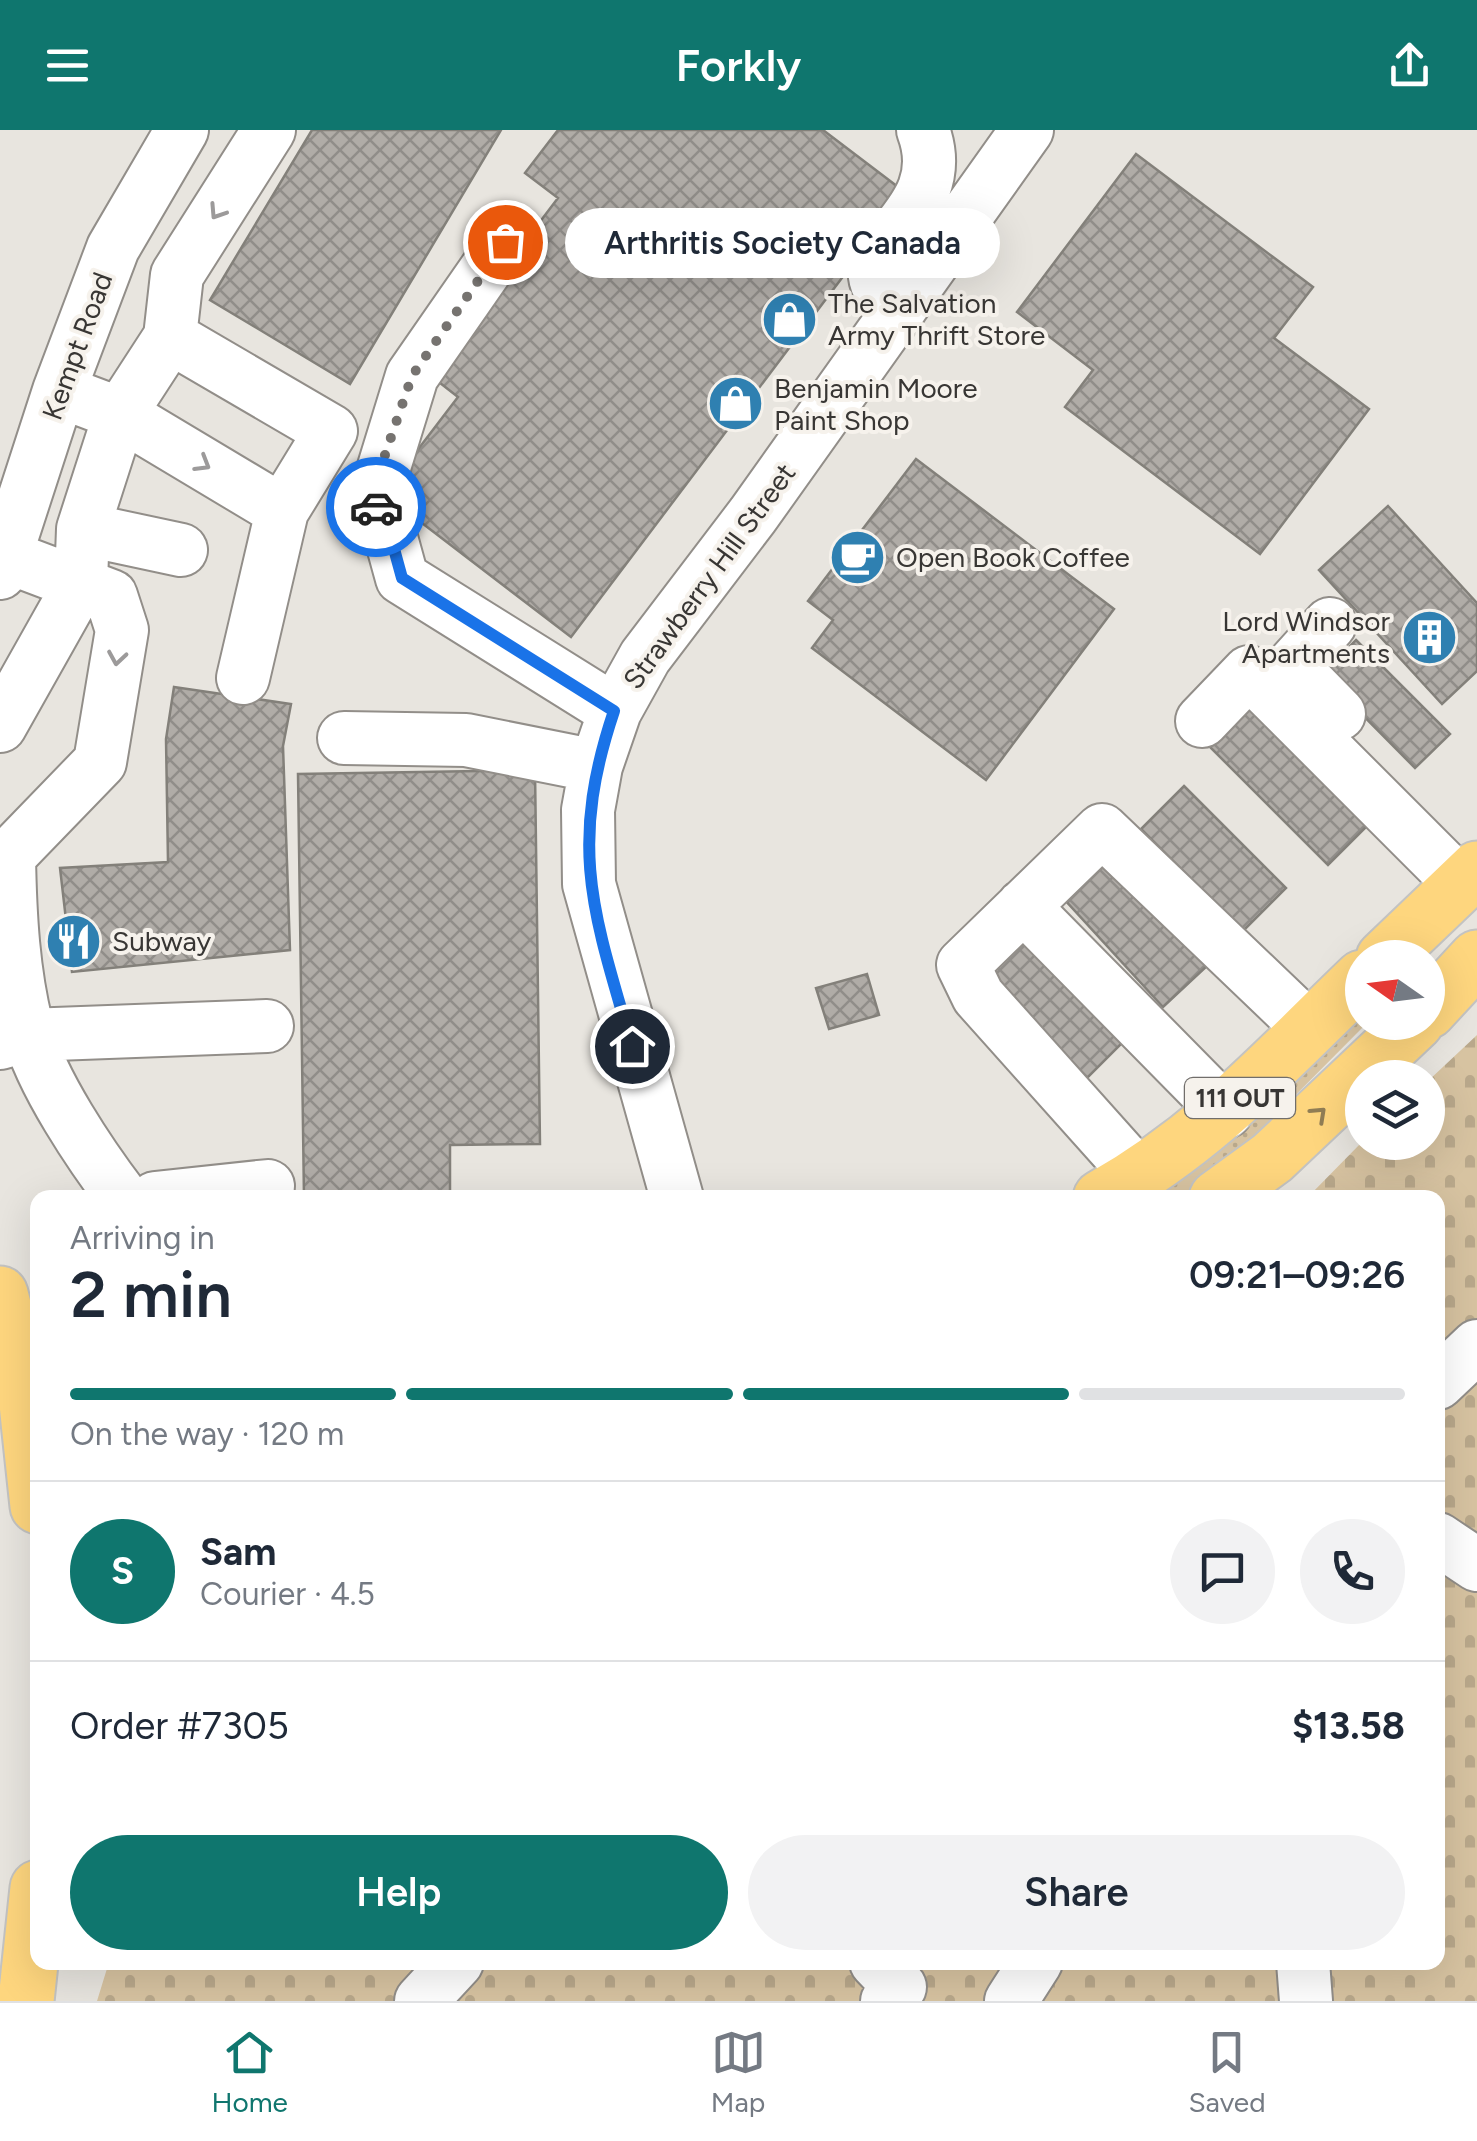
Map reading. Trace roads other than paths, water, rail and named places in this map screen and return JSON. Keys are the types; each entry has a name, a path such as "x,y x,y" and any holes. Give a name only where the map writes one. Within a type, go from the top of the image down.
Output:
{"main road":[{"path":"1402,940 1472,869"},
{"path":"1445,993 1477,958"},
{"name":"111 OUT","path":"1120,1187 1226,1112 1345,995"},
{"path":"1227,1190 1272,1158 1397,1040"},
{"path":"0,1280 30,1293"},
{"path":"0,1294 21,1394 27,1471"},
{"path":"26,2001 30,1963"}],"street":[{"name":"Kempt Road","path":"4,565 58,391 113,248 182,130"},
{"path":"0,726 81,582 83,529 120,414 170,337 177,275 269,130"},
{"path":"902,306 878,288 874,273 880,252 924,194 932,172 923,130"},
{"name":"Strawberry Hill Street","path":"668,1190 588,884 588,810 596,766 614,711 645,657 1027,130"},
{"path":"505,242 412,376 373,503 388,527 402,578 614,711"},
{"path":"170,337 330,431 282,512 243,678"},
{"path":"58,391 120,414 282,512"},
{"path":"83,529 181,550"},
{"path":"4,565 81,582 111,596 122,630 100,762 5,854 14,1039 117,1190"},
{"path":"1330,624 1292,666 1472,869"},
{"path":"1202,721 1250,672 1472,869"},
{"path":"344,738 466,740 596,766"},
{"path":"1120,1187 978,996 963,965 1102,830 1310,1029"},
{"path":"1023,906 1226,1112"},
{"path":"14,1039 267,1026"},
{"path":"231,1190 268,1186"},
{"path":"1445,1376 1477,1346"},
{"path":"1445,1544 1477,1565"},
{"path":"422,2001 451,1970"},
{"path":"1011,2001 1031,1970"},
{"path":"1304,1970 1306,2001"}],"place":[{"name":"Arthritis Society Canada","path":"505,242"},
{"name":"The Salvation Army Thrift Store","path":"789,319"},
{"name":"Benjamin Moore Paint Shop","path":"735,404"},
{"name":"Open Book Coffee","path":"857,557"},
{"name":"Lord Windsor Apartments","path":"1429,637"},
{"name":"Subway","path":"73,941"}]}
